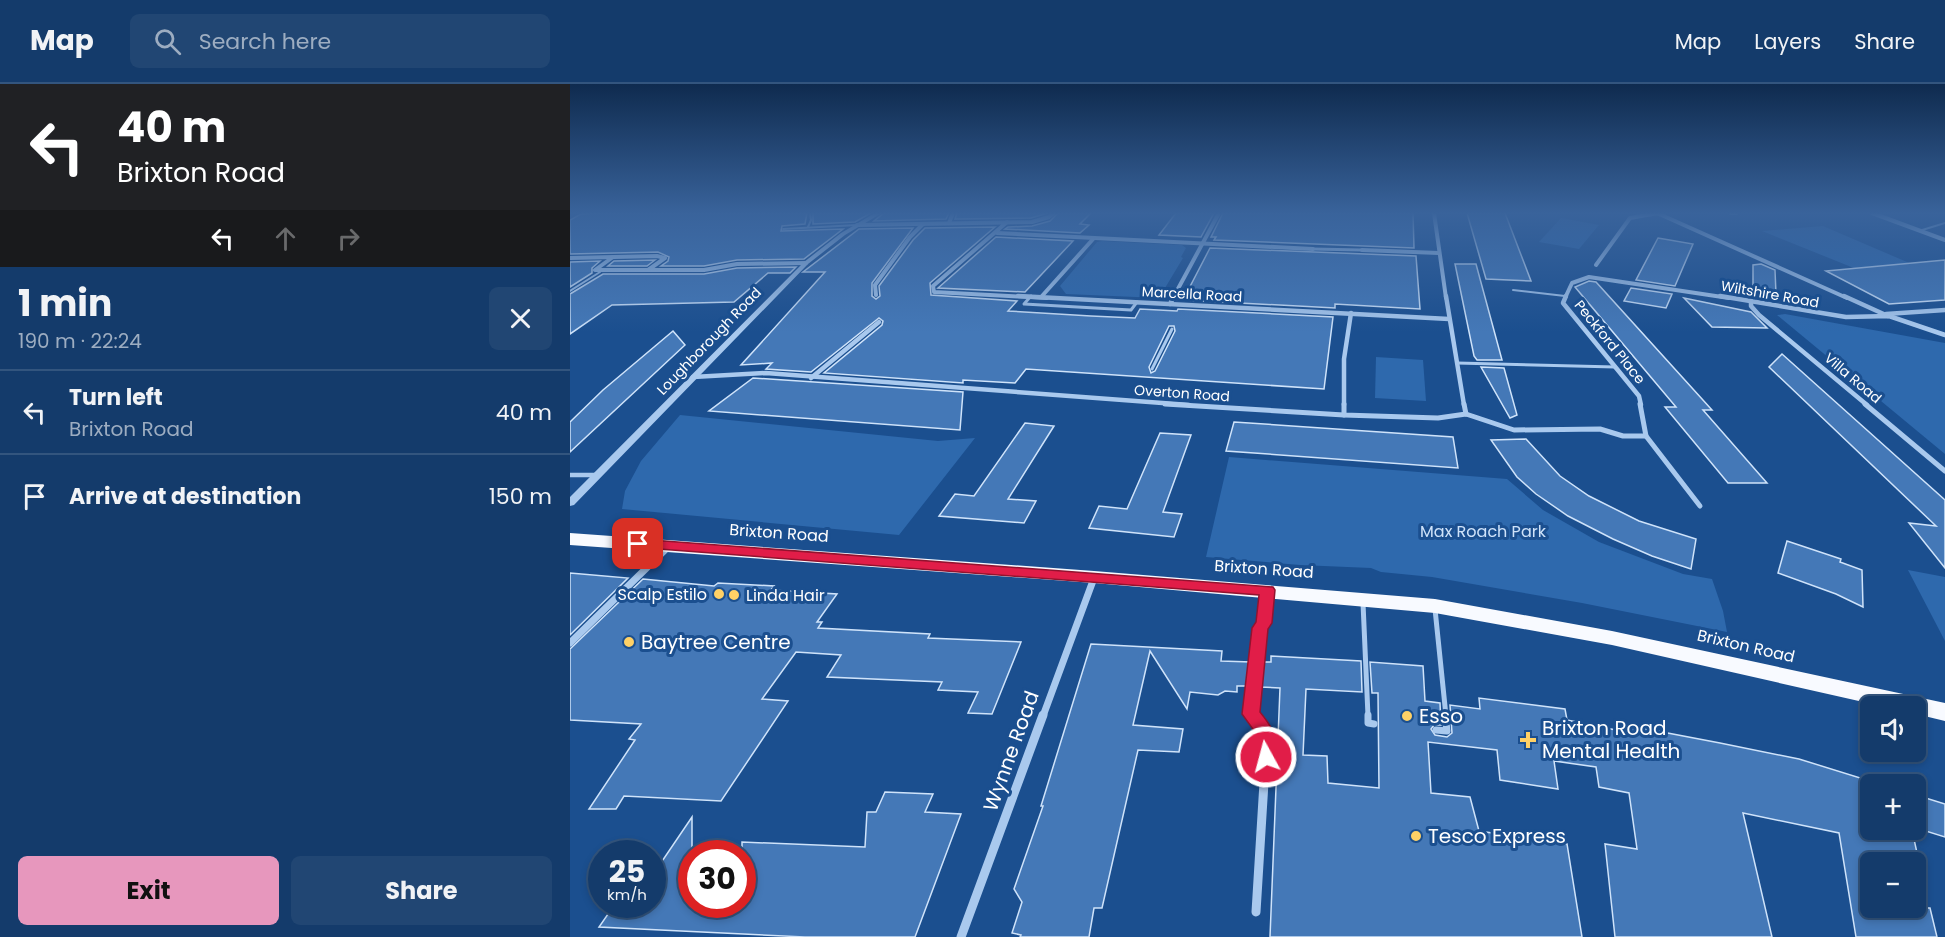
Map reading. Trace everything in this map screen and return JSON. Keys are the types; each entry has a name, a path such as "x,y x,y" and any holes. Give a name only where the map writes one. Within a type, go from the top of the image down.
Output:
{"highway":[{"name":"Brixton Road","path":"570,539 1267,590 1435,606 1612,638 1945,712"}],"street":[{"name":"Loughborough Road","path":"570,503 806,263 820,253"},
{"path":"876,295 875,285 898,253"},
{"name":"Marcella Road","path":"973,253 933,286 934,292 1042,296 1170,304 1183,307 1449,319"},
{"path":"1042,296 1081,253"},
{"path":"1170,304 1197,253"},
{"path":"1416,253 1439,254 1466,414 1514,430 1600,429 1623,436 1646,436"},
{"path":"1596,265 1605,253"},
{"path":"1747,253 1886,315 1945,309"},
{"path":"570,258 657,256 665,258 648,271"},
{"path":"613,257 595,268 600,272 704,270 737,264 806,263"},
{"name":"Wiltshire Road","path":"1588,277 1614,279 1854,318 1886,315 1945,335"},
{"name":"Peckford Place","path":"1588,277 1572,283 1564,296 1563,303 1639,396 1646,436 1700,506"},
{"name":"Villa Road","path":"1751,302 1751,306 1759,315 1945,471"},
{"path":"1344,415 1344,359 1352,313"},
{"path":"811,378 879,322"},
{"name":"Overton Road","path":"693,377 766,373 1136,402 1344,415 1438,418 1466,414"},
{"path":"570,643 669,546"},
{"name":"Wynne Road","path":"961,937 1094,577"},
{"path":"1256,912 1267,734 1251,714 1260,628 1264,623 1267,590"}],"lane":[{"path":"570,291 600,272"},
{"path":"1513,290 1564,296"},
{"path":"1031,296 1024,304 1131,310 1137,302"},
{"path":"1152,369 1172,329"},
{"path":"1457,363 1615,367"},
{"path":"1136,402 1140,394"},
{"path":"570,475 597,476"},
{"path":"1363,598 1368,723 1374,724"},
{"path":"1435,606 1447,731 1436,730"}],"green space":[{"path":"1088,253 1183,253 1181,257 1183,258 1159,298 1066,294 1060,286"},
{"path":"1816,253 1886,253 1942,277 1886,281"},
{"path":"1785,314 1945,343 1945,454 1777,315"},
{"path":"1376,357 1423,360 1426,401 1375,398"},
{"path":"680,415 938,441 975,438 899,535 622,509 625,491 641,461"},
{"name":"Max Roach Park","path":"1229,457 1507,479 1543,510 1599,542 1683,574 1712,579 1723,611 1727,632 1582,603 1432,577 1381,572 1371,568 1206,557"},
{"path":"1908,570 1945,577 1945,641"}],"building":[{"path":"570,253 623,253 570,254"},
{"path":"660,253 812,253 804,259 737,260 704,266 661,266 668,261 669,257"},
{"path":"828,253 895,253 872,283 872,296 876,299 880,296 879,286 904,253 965,253 930,283 931,295 1017,301 1008,311 1091,316 1135,318 1140,309 1177,311 1178,309 1333,317 1324,389 1026,369 1015,383 963,380 963,383 824,373 882,325 883,321 879,318 811,372 766,369 772,363 741,365 825,272 803,272","holes":["1169,326 1174,326 1175,331 1155,371 1151,373 1149,367"]},
{"path":"978,253 1062,253 1025,292 938,288"},
{"path":"1208,253 1334,253 1416,256 1420,309 1335,304 1335,308 1183,300"},
{"path":"1478,253 1520,253 1531,281 1486,279"},
{"path":"1650,253 1689,253 1675,286 1636,280"},
{"path":"655,260 647,266 608,266 614,261"},
{"path":"1945,260 1945,300 1889,304 1826,271"},
{"path":"600,261 592,268 592,273 570,287 570,262"},
{"path":"1455,264 1476,264 1502,360 1477,360 1474,356"},
{"path":"1761,264 1775,270 1776,294 1753,290 1753,265"},
{"path":"796,267 790,273 768,273 734,302 612,305 570,334 570,294 603,274 704,274 737,268"},
{"path":"1589,281 1596,282 1712,410 1703,410 1767,483 1728,483 1665,407 1676,407 1575,287"},
{"path":"1631,288 1672,294 1666,308 1624,301"},
{"path":"1684,298 1751,312 1767,328 1712,327"},
{"path":"673,331 685,345 570,452 570,422 603,390"},
{"path":"1782,354 1945,500 1945,568 1909,523 1936,526 1769,367"},
{"path":"1481,367 1504,368 1517,415 1510,418"},
{"path":"753,378 963,392 960,430 709,411"},
{"path":"1234,422 1453,437 1458,468 1226,451"},
{"path":"1025,423 1054,426 1008,499 1036,501 1024,523 939,516 955,494 974,496"},
{"path":"1160,433 1191,435 1163,512 1182,514 1174,537 1089,528 1099,506 1127,509"},
{"path":"1526,439 1560,476 1589,496 1639,521 1696,539 1691,569 1652,556 1613,539 1568,516 1536,494 1517,477 1491,440"},
{"path":"1787,541 1841,559 1840,562 1862,570 1863,607 1836,594 1778,573"},
{"path":"570,573 628,578 570,635"},
{"path":"643,579 714,586 718,583 774,586 771,590 837,594 817,622 822,622 818,628 930,634 928,638 1021,642 992,714 968,713 978,692 938,690 942,682 827,677 841,655 796,652 762,699 788,701 721,801 624,796 616,809 589,809 635,740 629,739 641,724 570,720 570,649"},
{"path":"1091,644 1222,651 1221,661 1251,662 1248,686 1237,686 1237,692 1225,691 1218,695 1190,692 1187,709 1150,651 1133,725 1183,729 1179,752 1138,750 1102,908 1094,908 1089,937 1020,937 1021,935 1012,933 1022,902 1014,889 1043,806 1041,806"},
{"path":"1271,656 1361,661 1362,692 1306,689 1303,755 1327,756 1328,783 1379,788 1378,693 1372,693 1370,662 1423,666 1425,701 1440,703 1441,725 1434,725 1431,729 1435,735 1447,737 1452,733 1450,705 1480,709 1479,698 1565,709 1567,720 1616,730 1615,723 1720,743 1799,759 1860,778 1860,840 1914,840 1917,852 1860,852 1860,918 1926,918 1926,908 1930,908 1937,937 1856,937 1839,833 1743,813 1772,937 1615,937 1605,844 1637,849 1629,793 1599,787 1596,767 1554,761 1558,789 1500,780 1497,750 1428,742 1431,793 1470,797 1479,831 1567,844 1582,937 1270,937 1280,688 1260,687 1262,662 1271,662"},
{"path":"885,792 933,794 925,812 961,814 915,937 805,937 599,927 605,918 666,918 666,855 692,817 692,840 678,840 678,918 756,918 756,843 865,847 867,812 876,812"},
{"path":"1926,798 1945,804 1945,837 1926,831"}],"place":[{"name":"Scalp Estilo","path":"719,594"},
{"name":"Linda Hair","path":"734,595"},
{"name":"Baytree Centre","path":"629,642"},
{"name":"Esso","path":"1407,716"},
{"name":"Brixton Road Mental Health","path":"1528,740"},
{"name":"Tesco Express","path":"1416,836"}],"route":[{"path":"638,544 1267,590 1264,623 1260,628 1251,714 1267,734 1266,757"}]}
